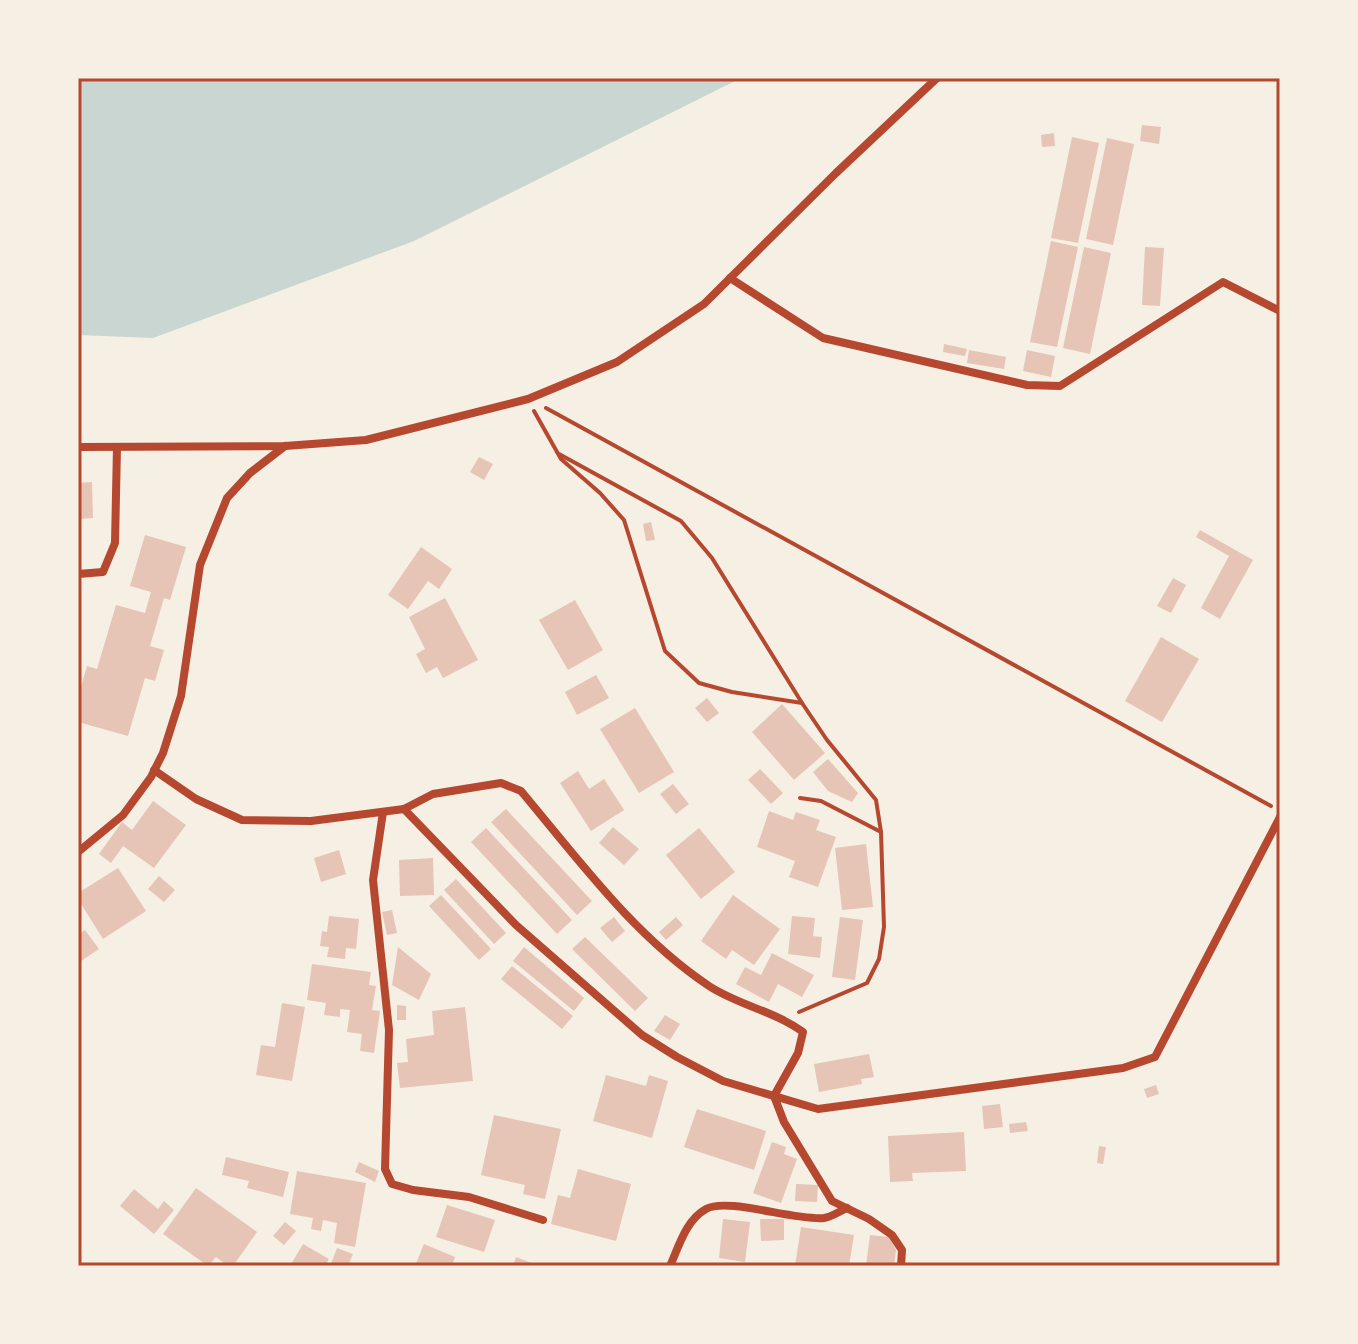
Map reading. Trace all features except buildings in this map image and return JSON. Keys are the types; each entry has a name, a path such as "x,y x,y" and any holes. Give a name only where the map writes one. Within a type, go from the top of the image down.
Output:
{"street":[{"path":"78,447 285,446 366,440 528,399 617,362 704,304 937,78"},
{"path":"730,278 823,338 1027,385 1060,386 1223,282 1280,311"},
{"path":"78,852 123,815 163,753 181,696 200,565 227,498 250,473 285,446"},
{"path":"78,574 103,572 115,543 117,447"},
{"path":"154,770 196,799 242,820 311,821 383,812 404,809 433,794 501,783 521,791 648,937 710,987 781,1018 803,1032 798,1053 774,1096"},
{"path":"404,809 516,925 642,1035 723,1081 818,1109 1123,1068 1155,1057 1280,814"},
{"path":"383,812 373,880 389,1030 385,1169 392,1184 413,1190 469,1197 543,1220"},
{"path":"774,1096 784,1122 832,1201 892,1235 902,1250 901,1266"},
{"path":"670,1266 685,1230 705,1209 720,1204 825,1218 847,1208"}],"path":[{"path":"528,399 557,453 624,520 665,651 699,683 732,692 802,703"},
{"path":"528,399 1280,814"},
{"path":"557,453 681,521 712,558 827,740 876,800 881,832 884,927 879,959 867,983 781,1018"},
{"path":"800,798 821,801 881,832"}],"shaded area":[{"path":"78,78 741,78 414,241 153,338 78,335"}]}
